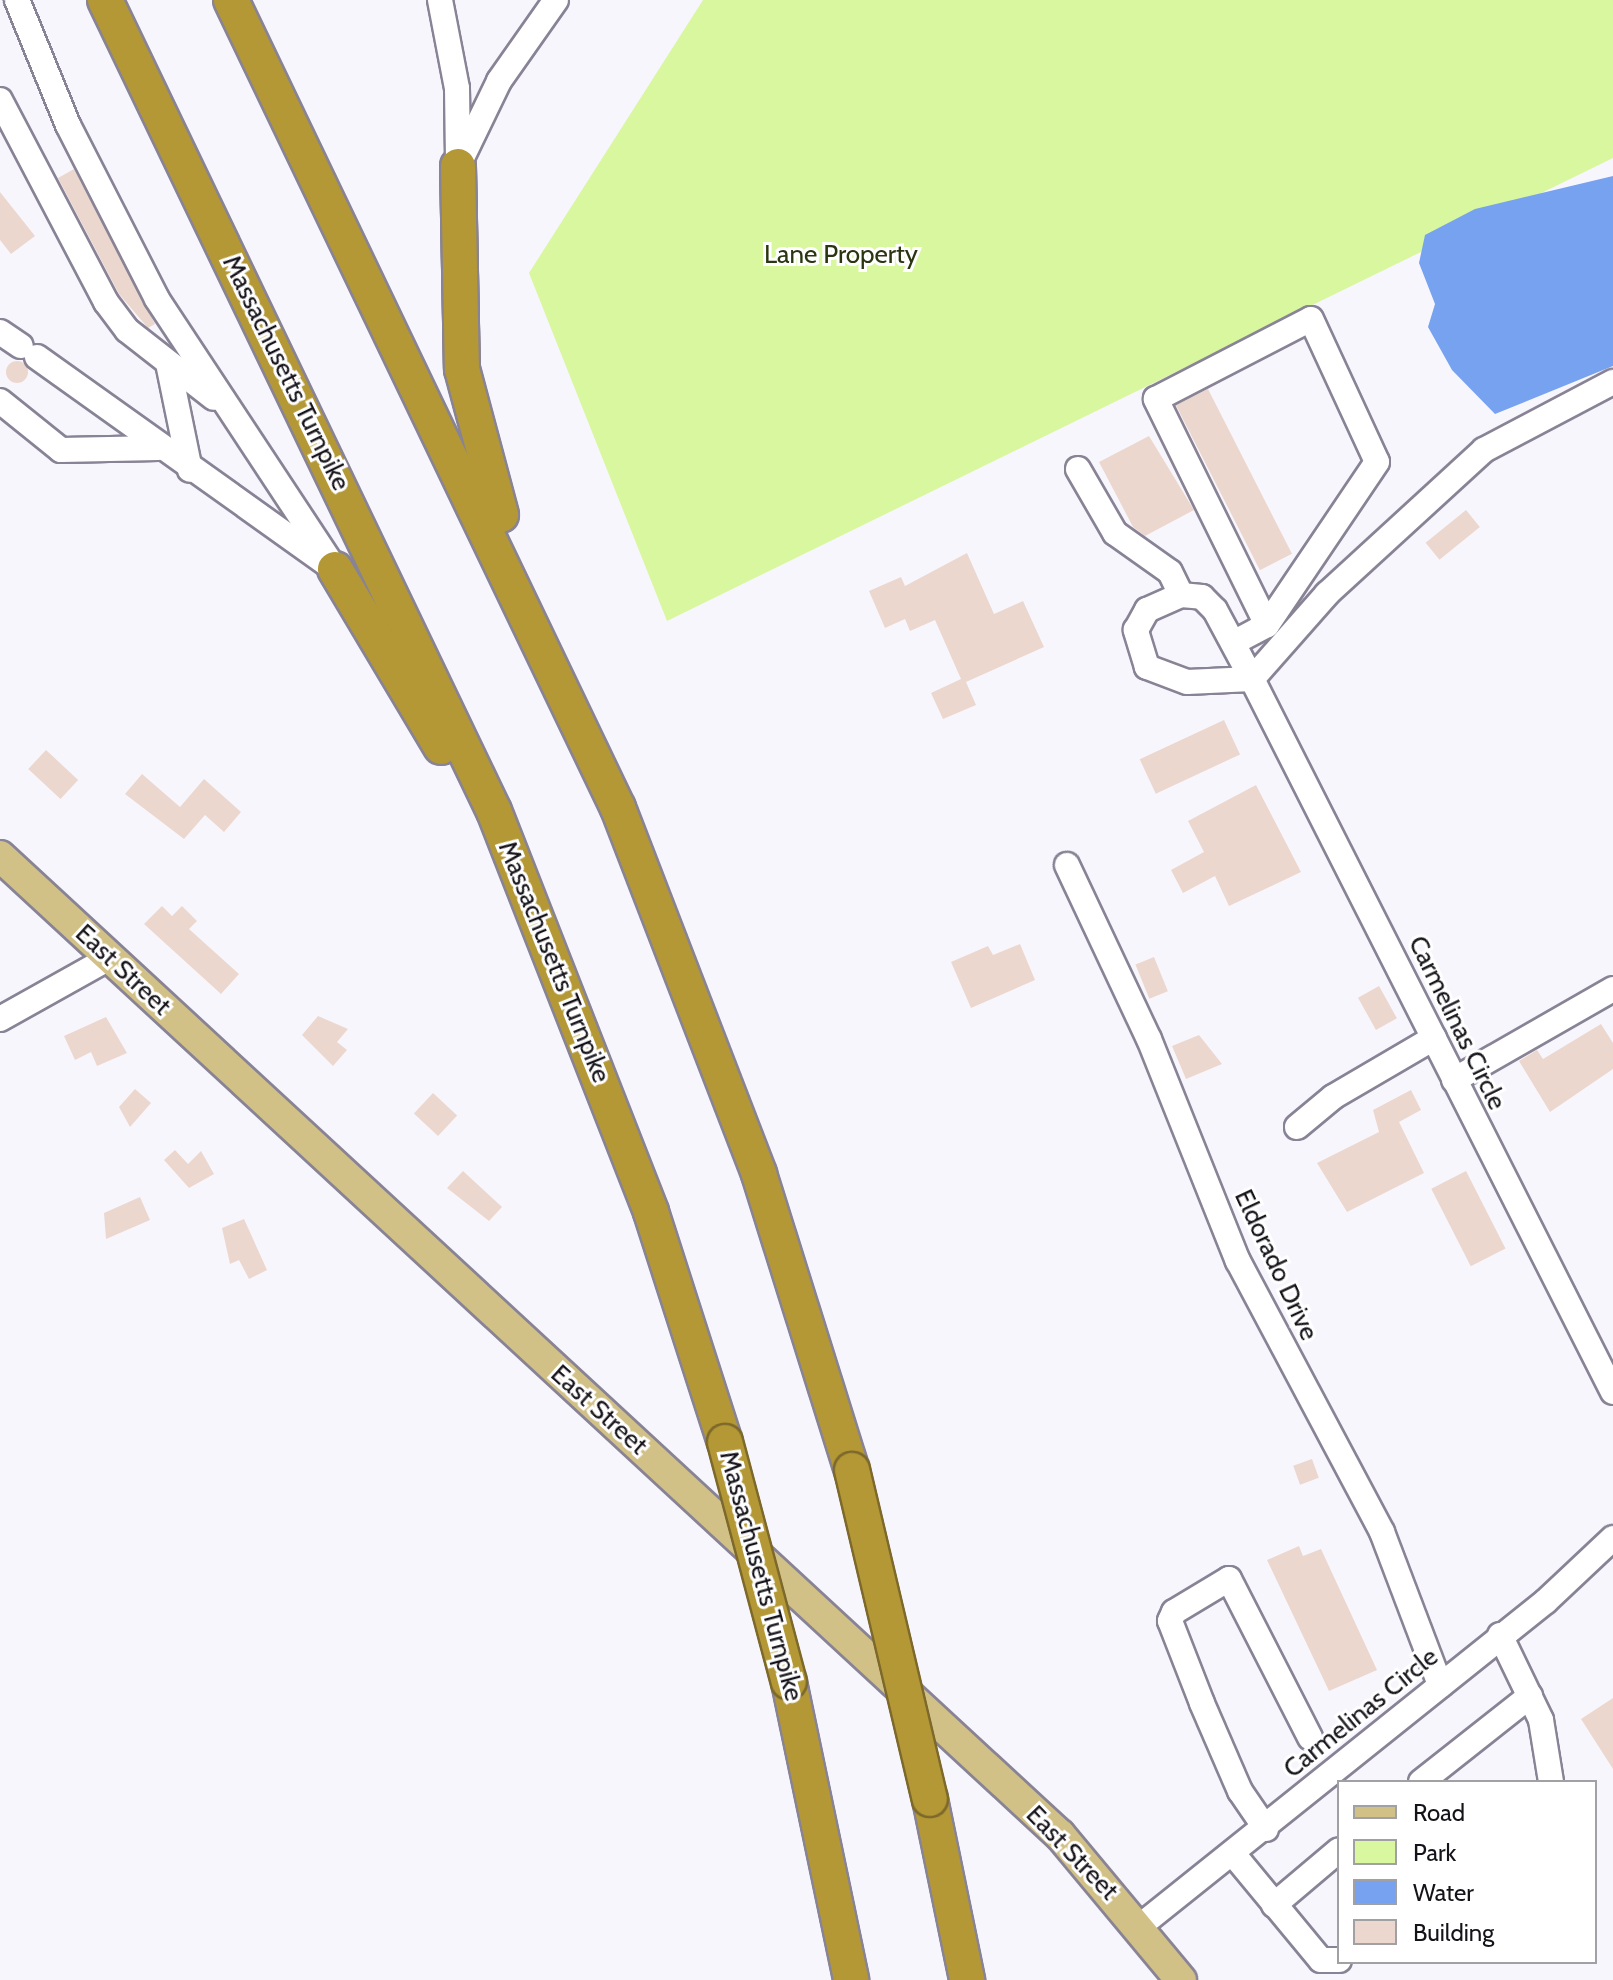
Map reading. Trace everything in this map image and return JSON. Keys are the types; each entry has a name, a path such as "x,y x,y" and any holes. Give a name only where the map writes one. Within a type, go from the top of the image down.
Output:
{"highway":[{"name":"Massachusetts Turnpike","path":"105,0 494,811 574,1006 725,1442 789,1682 851,1980"},
{"path":"231,0 544,644 721,1069 852,1470 930,1799 967,1980"},
{"path":"458,166 455,281 470,414 544,644"},
{"path":"335,569 404,679 574,1006"}],"main road":[{"name":"East Street","path":"0,856 1060,1835 1140,1926 1181,1980"}],"street":[{"path":"17,0 124,240 335,569"},
{"path":"458,166 499,81 556,0"},
{"path":"444,6 457,88 458,166"},
{"path":"0,100 106,302 168,363 232,412"},
{"path":"1235,642 1267,625 1377,462 1311,319 1155,406 1267,625"},
{"path":"0,332 158,448 335,569"},
{"path":"168,363 190,470"},
{"path":"1078,469 1115,533 1170,572 1181,595 1147,610 1136,630 1147,667 1187,682 1252,679 1327,594 1484,450 1613,382"},
{"path":"0,401 61,450 158,448"},
{"name":"Carmelinas Circle","path":"1181,595 1202,597 1235,642 1613,1392"},
{"name":"Eldorado Drive","path":"1067,865 1149,1039 1238,1261 1382,1532 1440,1685"},
{"path":"0,1019 109,958"},
{"path":"1454,1080 1613,989"},
{"path":"1297,1127 1333,1097 1434,1038"},
{"name":"Carmelinas Circle","path":"1140,1926 1266,1829 1613,1538"},
{"path":"1266,1829 1240,1791 1202,1703 1170,1621 1174,1612 1229,1579 1310,1737"},
{"path":"1500,1635 1547,1739 1551,1780"},
{"path":"1424,1780 1530,1696"},
{"path":"1274,1905 1337,1852"},
{"path":"1234,1855 1321,1960 1337,1960"}],"green space":[{"name":"Lane Property","path":"703,0 1613,0 1613,158 667,621 529,273"}],"water":[{"path":"1613,176 1613,366 1495,414 1452,370 1428,327 1435,304 1419,263 1425,235 1475,209"}],"building":[{"path":"74,169 155,324 148,328 119,294 58,178"},
{"path":"0,192 35,236 11,254 0,240"},
{"path":"17,361 25,364 28,372 25,380 17,383 9,380 6,372 9,364"},
{"path":"1208,389 1292,554 1260,570 1176,405"},
{"path":"1149,436 1194,510 1145,536 1133,527 1099,462"},
{"path":"1466,510 1480,527 1439,560 1426,543"},
{"path":"967,553 994,614 1023,601 1044,647 966,682 976,705 943,719 931,693 961,679 935,620 910,631 905,619 885,628 869,591 901,577 905,586"},
{"path":"1224,720 1240,754 1156,794 1140,759"},
{"path":"46,750 78,780 60,799 28,769"},
{"path":"142,774 180,807 204,779 241,812 224,832 205,815 184,839 125,794"},
{"path":"1256,785 1301,872 1229,906 1215,876 1183,893 1171,870 1204,852 1188,821"},
{"path":"162,906 172,916 182,906 197,921 189,929 239,974 221,994 144,924"},
{"path":"1020,944 1035,980 971,1008 951,962 988,946 993,955"},
{"path":"1154,957 1168,991 1149,999 1135,964"},
{"path":"1379,986 1397,1018 1376,1030 1358,998"},
{"path":"318,1016 348,1029 337,1042 347,1050 333,1066 302,1035"},
{"path":"106,1017 127,1053 97,1066 91,1052 75,1060 64,1036"},
{"path":"1601,1024 1613,1043 1613,1069 1550,1112 1519,1061 1537,1050 1543,1059"},
{"path":"1199,1035 1222,1064 1186,1079 1172,1046"},
{"path":"135,1089 151,1103 130,1127 119,1107"},
{"path":"1411,1090 1421,1110 1399,1122 1424,1173 1347,1212 1317,1163 1379,1132 1373,1110"},
{"path":"433,1093 457,1116 438,1136 414,1113"},
{"path":"175,1150 188,1164 201,1151 214,1174 189,1188 164,1160"},
{"path":"463,1171 502,1207 489,1221 447,1188"},
{"path":"1466,1171 1505,1249 1471,1266 1431,1189"},
{"path":"140,1197 150,1220 106,1239 104,1213"},
{"path":"244,1219 267,1270 249,1279 239,1260 230,1264 222,1228"},
{"path":"1312,1459 1319,1478 1300,1485 1293,1466"},
{"path":"1299,1546 1303,1556 1321,1549 1377,1670 1329,1691 1267,1560"},
{"path":"1613,1698 1613,1769 1581,1719"}]}
